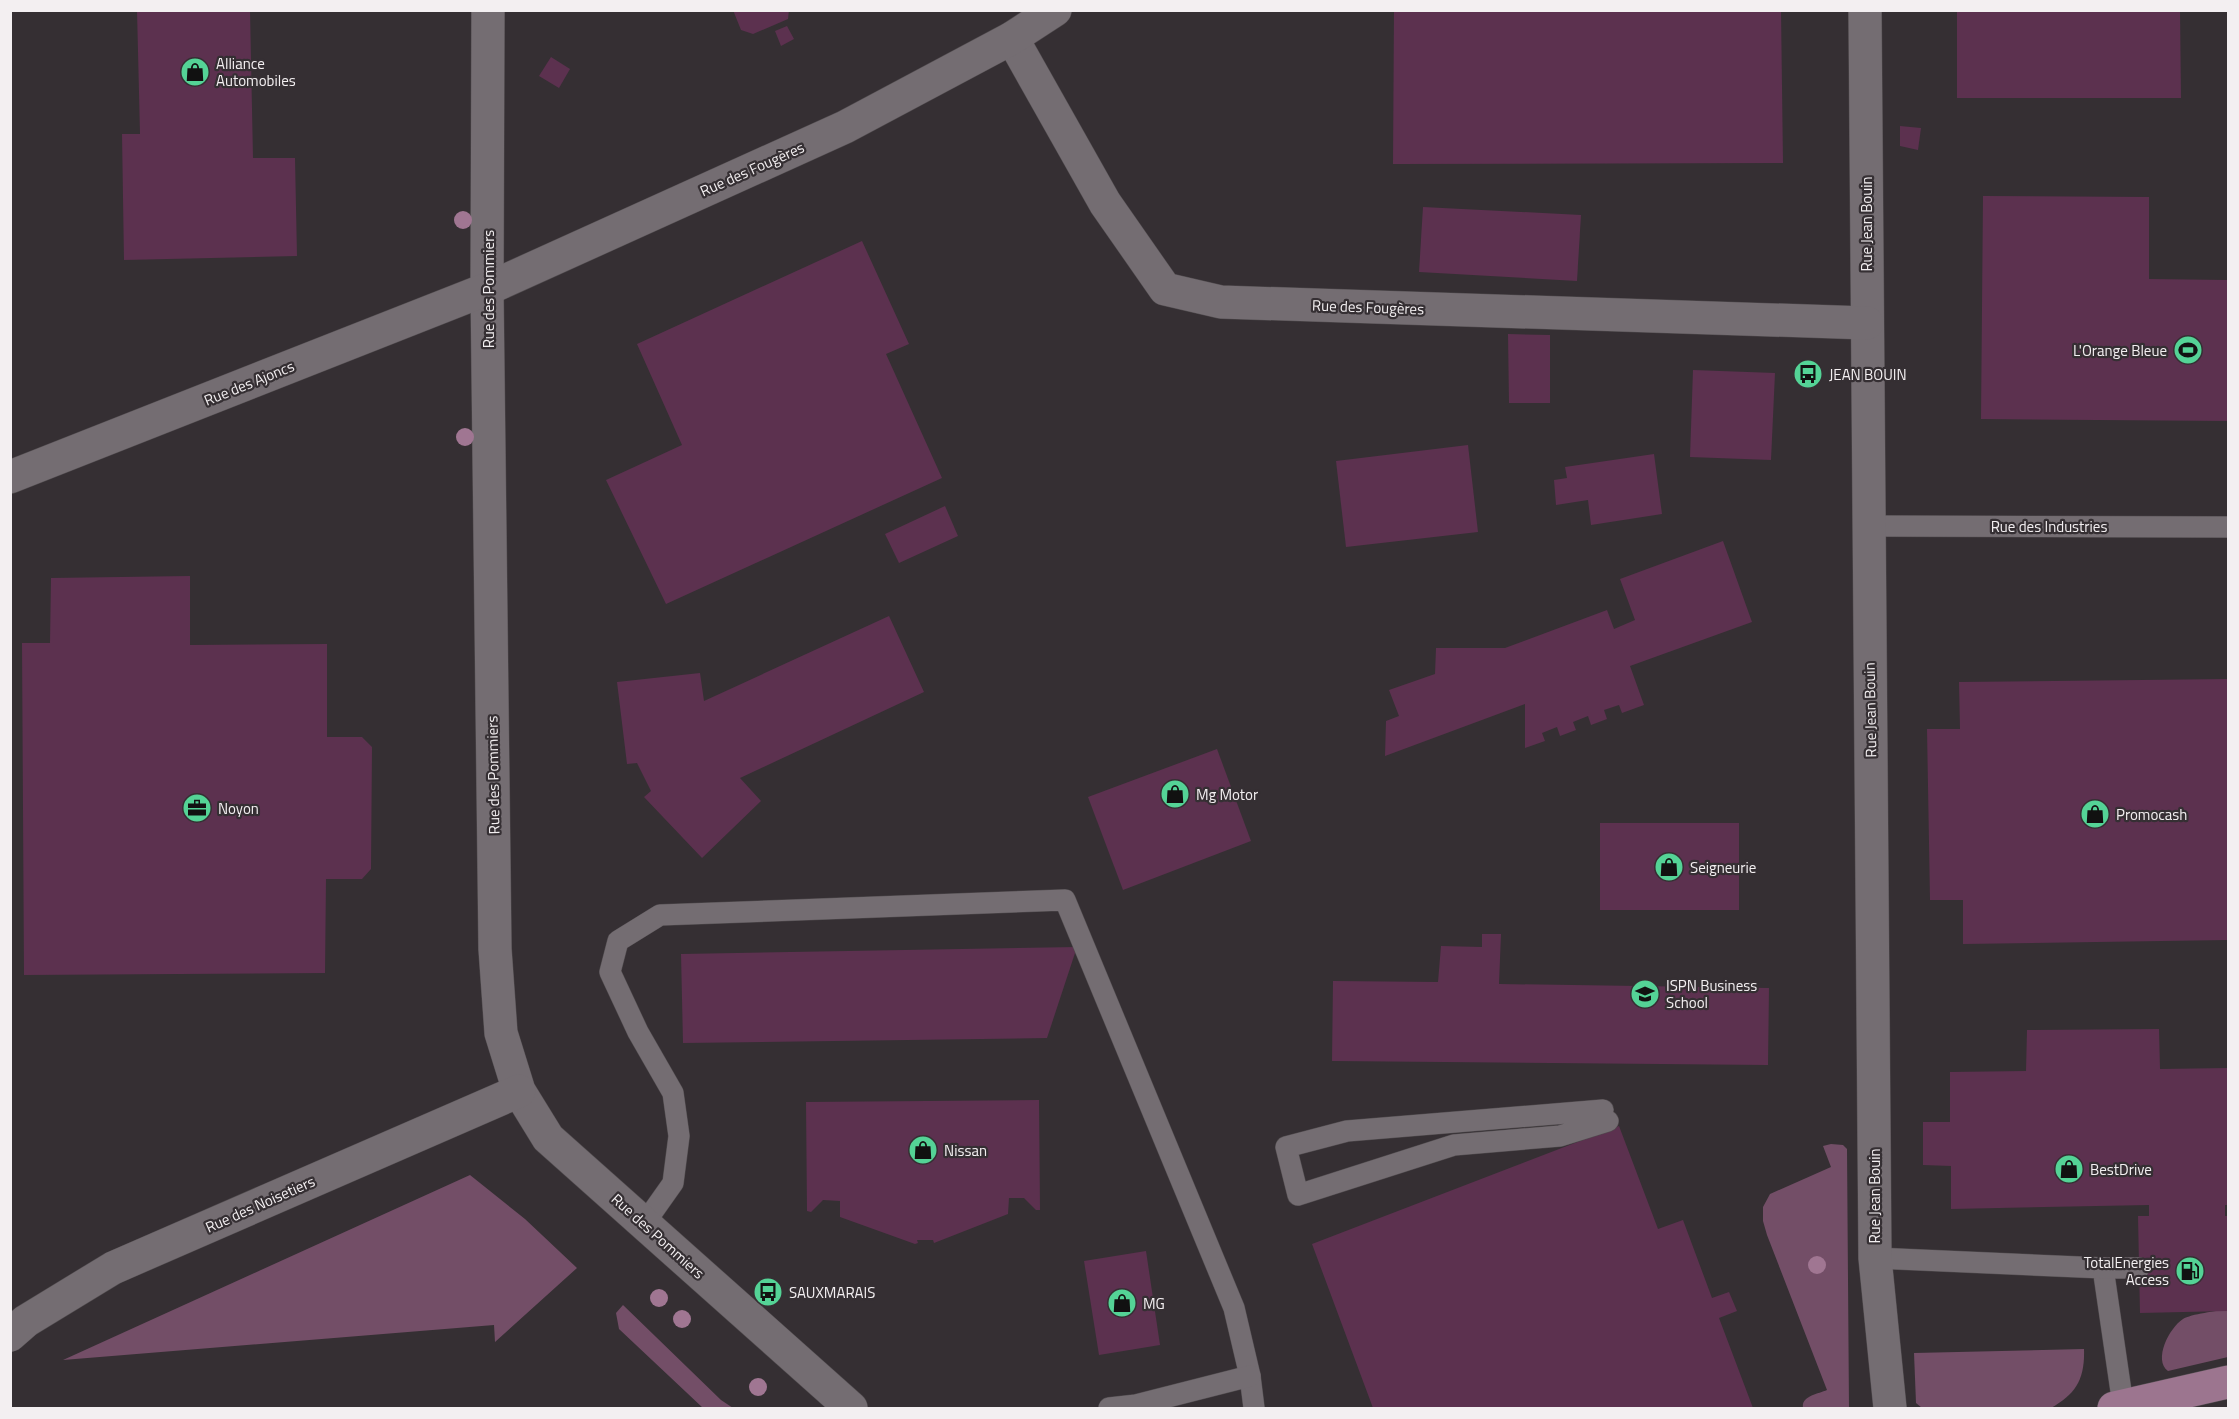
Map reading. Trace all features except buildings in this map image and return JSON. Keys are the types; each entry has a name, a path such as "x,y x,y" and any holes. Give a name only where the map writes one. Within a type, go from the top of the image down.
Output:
{"main road":[{"path":"2118,1407 2229,1382"}],"street":[{"name":"Rue des Pommiers","path":"488,10 487,289 495,949 501,1033 519,1091 548,1138 845,1405"},
{"name":"Rue des Fougères","path":"487,289 845,127 1012,38 1055,10"},
{"name":"Rue Jean Bouin","path":"1865,10 1875,1258 1890,1408"},
{"name":"Rue des Fougères","path":"1012,38 1105,203 1165,289 1221,302 1867,323"},
{"name":"Rue des Ajoncs","path":"10,477 487,289"},
{"name":"Rue des Noisetiers","path":"10,1335 26,1321 113,1268 519,1091"}],"lane":[{"name":"Rue des Industries","path":"1869,526 2229,527"},
{"path":"644,1224 673,1183 679,1136 673,1093 638,1032 610,972 618,941 660,915 1065,900 1234,1308 1250,1376 1254,1408"},
{"path":"1605,1116 1560,1136 1454,1145 1298,1195 1286,1148 1347,1131 1605,1116"},
{"path":"1875,1258 2139,1268"},
{"path":"2103,1268 2118,1407"},
{"path":"1109,1408 1136,1405 1250,1376"}],"shaded area":[{"path":"1843,1145 1847,1149 1849,1408 1803,1408 1807,1398 1827,1390 1767,1235 1763,1221 1763,1207 1770,1194 1831,1167 1823,1146"},
{"path":"470,1175 525,1219 577,1268 495,1342 494,1325 63,1360"},
{"path":"623,1305 721,1400 733,1408 703,1408 619,1329 616,1313"},
{"path":"2228,1309 2228,1357 2168,1371 2162,1360 2162,1352 2168,1337 2178,1323 2192,1316"},
{"path":"2084,1349 2083,1369 2077,1385 2067,1397 2051,1408 1922,1408 1916,1403 1914,1353"}],"place":[{"name":"Alliance Automobiles","path":"195,72"},
{"name":"L'Orange Bleue","path":"2188,350"},
{"name":"JEAN BOUIN","path":"1808,374"},
{"name":"Mg Motor","path":"1175,794"},
{"name":"Noyon","path":"197,808"},
{"name":"Promocash","path":"2095,814"},
{"name":"Seigneurie","path":"1669,867"},
{"name":"ISPN Business School","path":"1645,994"},
{"name":"Nissan","path":"923,1150"},
{"name":"BestDrive","path":"2069,1169"},
{"name":"TotalEnergies Access","path":"2190,1271"},
{"name":"SAUXMARAIS","path":"768,1292"},
{"name":"MG","path":"1122,1303"}]}
